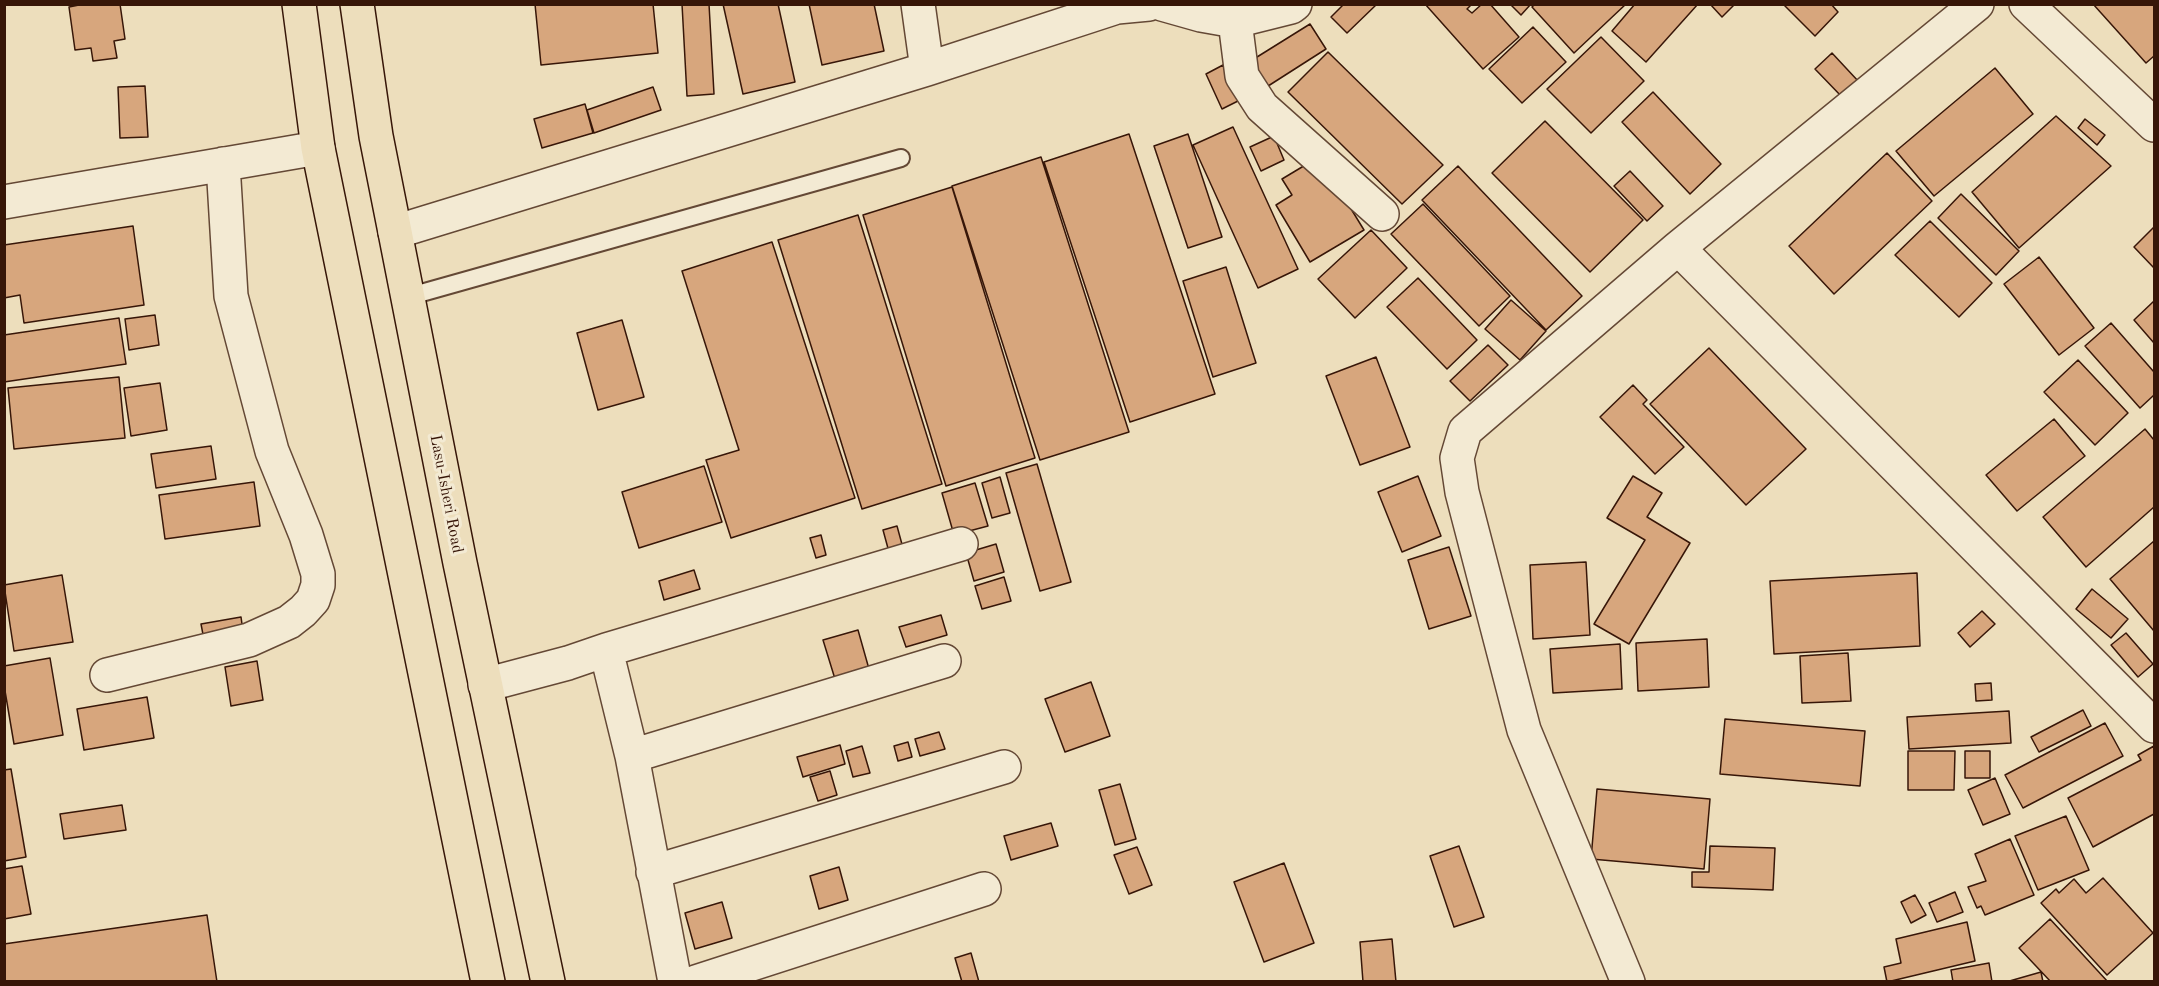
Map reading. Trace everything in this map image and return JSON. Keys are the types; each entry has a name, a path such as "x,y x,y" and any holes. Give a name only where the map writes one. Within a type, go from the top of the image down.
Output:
{"main road":[{"path":"299,4 318,148 488,981"},
{"name":"Lasu-Isheri Road","path":"357,4 376,136 407,297 485,685 548,981"}],"street":[{"path":"918,4 927,69"},
{"path":"395,232 927,69 1117,7 1149,4"},
{"path":"1162,4 1235,21 1295,4"},
{"path":"1628,981 1524,730 1462,492 1456,458 1465,431 1678,248 1977,4"},
{"path":"2026,4 2153,120"},
{"path":"1235,21 1242,76 1262,107 1382,214"},
{"path":"4,202 318,148"},
{"path":"107,675 249,640 289,622 303,611 313,600 318,585 318,574 306,535 272,451 231,296 223,164"},
{"path":"1678,248 2154,726"},
{"path":"485,685 568,663 961,544"},
{"path":"606,650 632,756 675,981"},
{"path":"632,756 944,661"},
{"path":"653,872 1004,767"},
{"path":"696,981 984,889"}],"lane":[{"path":"407,297 901,158"}],"building":[{"path":"84,4 120,4 125,39 114,41 117,58 93,61 91,48 75,50 69,7"},
{"path":"535,4 653,4 658,53 541,65"},
{"path":"682,4 709,4 714,94 687,96"},
{"path":"723,4 778,4 795,82 743,94"},
{"path":"809,4 874,4 884,51 822,65"},
{"path":"1344,4 1377,4 1347,33 1331,17"},
{"path":"1425,4 1472,4 1467,9 1472,13 1482,4 1490,4 1519,37 1483,69"},
{"path":"1510,4 1531,4 1521,15"},
{"path":"1535,4 1626,4 1574,53 1532,7"},
{"path":"1635,4 1698,4 1646,62 1612,31"},
{"path":"1710,4 1735,4 1722,17"},
{"path":"1783,4 1831,4 1838,12 1815,36"},
{"path":"2093,4 2154,4 2154,56 2146,63"},
{"path":"1310,24 1326,49 1265,88 1249,62"},
{"path":"1533,27 1566,62 1522,103 1489,69"},
{"path":"1601,37 1644,81 1591,133 1547,89"},
{"path":"1328,52 1443,165 1402,204 1288,92"},
{"path":"1832,53 1859,82 1843,98 1815,69"},
{"path":"1223,65 1240,100 1222,109 1206,74"},
{"path":"1995,68 2033,114 1934,196 1896,151"},
{"path":"145,86 148,137 120,138 118,87"},
{"path":"653,87 661,110 594,133 587,110"},
{"path":"1653,92 1721,164 1690,194 1622,122"},
{"path":"585,104 593,133 542,148 534,119"},
{"path":"2056,116 2111,166 2019,248 1972,192"},
{"path":"2085,119 2105,135 2097,145 2078,128"},
{"path":"1545,121 1643,220 1590,272 1492,173"},
{"path":"1233,127 1298,269 1258,288 1193,145"},
{"path":"1129,134 1215,394 1130,422 1044,162"},
{"path":"1188,134 1222,237 1188,248 1154,146"},
{"path":"1274,136 1284,160 1261,171 1250,147"},
{"path":"1887,153 1932,201 1834,294 1789,246"},
{"path":"1041,157 1129,432 1040,460 952,186"},
{"path":"1312,161 1329,173 1364,230 1310,262 1276,205 1292,195 1282,179"},
{"path":"1458,166 1582,296 1546,330 1422,200"},
{"path":"1630,171 1663,206 1647,221 1614,186"},
{"path":"952,187 1035,458 946,486 863,215"},
{"path":"1961,194 2019,251 1996,275 1938,218"},
{"path":"1423,204 1510,296 1479,326 1391,234"},
{"path":"858,215 942,484 862,509 778,240"},
{"path":"1930,221 1992,283 1959,317 1895,255"},
{"path":"133,226 144,305 24,323 20,295 4,298 4,245"},
{"path":"2154,227 2154,268 2134,247"},
{"path":"1371,230 1407,268 1355,318 1318,279"},
{"path":"772,242 855,498 731,538 706,460 739,450 682,271"},
{"path":"2039,257 2094,328 2059,355 2004,284"},
{"path":"1226,267 1256,363 1213,377 1183,281"},
{"path":"1418,278 1477,340 1447,369 1387,307"},
{"path":"1511,300 1546,331 1520,360 1485,329"},
{"path":"2154,301 2154,343 2134,320"},
{"path":"155,315 159,345 129,350 125,319"},
{"path":"119,318 126,364 4,382 4,335"},
{"path":"622,320 644,397 598,410 577,333"},
{"path":"2111,323 2154,372 2154,395 2140,408 2085,346"},
{"path":"1488,345 1508,365 1470,401 1450,381"},
{"path":"1709,348 1806,449 1746,505 1650,404"},
{"path":"1376,357 1410,447 1360,465 1326,376"},
{"path":"2078,360 2128,413 2095,445 2044,392"},
{"path":"119,377 125,438 14,449 8,388"},
{"path":"160,383 167,430 131,436 124,388"},
{"path":"1633,385 1647,400 1643,404 1684,447 1655,474 1600,417"},
{"path":"2054,419 2085,456 2017,511 1986,475"},
{"path":"2145,429 2154,440 2154,507 2086,567 2043,517"},
{"path":"211,446 216,479 156,488 151,454"},
{"path":"1037,464 1071,582 1040,591 1006,473"},
{"path":"704,466 722,522 639,548 622,492"},
{"path":"1418,476 1441,536 1402,552 1378,492"},
{"path":"1633,476 1662,493 1647,517 1690,543 1629,644 1594,624 1645,540 1607,518"},
{"path":"1000,477 1010,513 992,518 982,483"},
{"path":"254,482 260,526 165,539 159,495"},
{"path":"975,483 988,526 954,535 942,493"},
{"path":"897,526 903,548 889,552 883,530"},
{"path":"821,535 826,555 816,558 810,538"},
{"path":"2154,541 2154,631 2110,579"},
{"path":"996,544 1004,572 974,581 966,553"},
{"path":"1449,547 1471,616 1429,629 1408,560"},
{"path":"1586,562 1590,635 1533,639 1530,565"},
{"path":"694,570 700,589 664,600 659,581"},
{"path":"1917,573 1920,646 1774,654 1770,581"},
{"path":"62,575 73,642 14,651 4,585"},
{"path":"1004,577 1011,601 982,609 975,586"},
{"path":"2092,589 2128,619 2111,638 2076,609"},
{"path":"1982,611 1995,624 1970,647 1958,633"},
{"path":"941,615 947,635 906,647 899,627"},
{"path":"241,617 244,638 205,645 201,624"},
{"path":"858,630 869,669 835,679 823,640"},
{"path":"2126,633 2153,664 2138,677 2111,645"},
{"path":"1707,639 1709,687 1638,691 1636,643"},
{"path":"1620,644 1622,689 1553,693 1550,649"},
{"path":"1848,653 1851,701 1802,703 1800,656"},
{"path":"50,658 63,735 14,744 4,685 4,666"},
{"path":"257,661 263,700 231,706 225,667"},
{"path":"1091,682 1110,736 1065,752 1045,699"},
{"path":"1991,683 1992,700 1976,701 1975,684"},
{"path":"147,697 154,738 84,750 77,709"},
{"path":"2083,710 2091,726 2039,752 2031,737"},
{"path":"2009,711 2011,743 1909,749 1907,717"},
{"path":"1725,719 1865,731 1860,786 1720,774"},
{"path":"2105,723 2123,756 2023,808 2005,775"},
{"path":"939,732 945,749 920,756 915,739"},
{"path":"908,742 912,757 898,761 894,746"},
{"path":"840,745 845,764 803,777 797,757"},
{"path":"862,746 870,773 853,777 846,751"},
{"path":"2154,746 2154,814 2093,847 2068,798 2141,760 2138,755"},
{"path":"1908,751 1955,751 1954,790 1908,790"},
{"path":"1965,751 1990,751 1990,778 1965,778"},
{"path":"11,769 26,857 4,861 4,770"},
{"path":"830,771 837,795 818,801 810,777"},
{"path":"1995,778 2010,814 1983,825 1968,790"},
{"path":"1120,784 1136,839 1115,845 1099,790"},
{"path":"1597,789 1710,799 1704,869 1591,859"},
{"path":"122,805 126,830 64,839 60,814"},
{"path":"2066,816 2089,870 2038,890 2015,836"},
{"path":"1051,823 1058,846 1011,860 1004,836"},
{"path":"2010,839 2034,895 1985,915 1981,906 1977,908 1968,887 1986,881 1975,854"},
{"path":"1459,846 1484,917 1454,927 1430,856"},
{"path":"1710,846 1775,848 1773,890 1692,887 1692,872 1709,872"},
{"path":"1137,847 1152,885 1129,894 1114,855"},
{"path":"1284,863 1314,943 1264,962 1234,882"},
{"path":"22,866 31,914 4,919 4,869"},
{"path":"839,867 848,900 819,909 810,876"},
{"path":"2103,878 2153,933 2107,975 2041,903 2056,889 2059,893 2074,879 2086,893"},
{"path":"1955,892 1963,912 1937,922 1929,903"},
{"path":"1915,895 1926,915 1911,923 1901,902"},
{"path":"722,902 732,938 695,949 685,913"},
{"path":"207,915 217,982 4,982 4,944"},
{"path":"2050,919 2108,982 2051,982 2019,948"},
{"path":"1967,922 1975,961 1887,982 1884,967 1901,963 1896,939"},
{"path":"1392,939 1396,982 1363,982 1360,942"},
{"path":"971,953 979,982 962,982 955,958"},
{"path":"1989,963 1992,982 1953,982 1951,970"},
{"path":"2041,972 2043,982 2006,982"}]}
